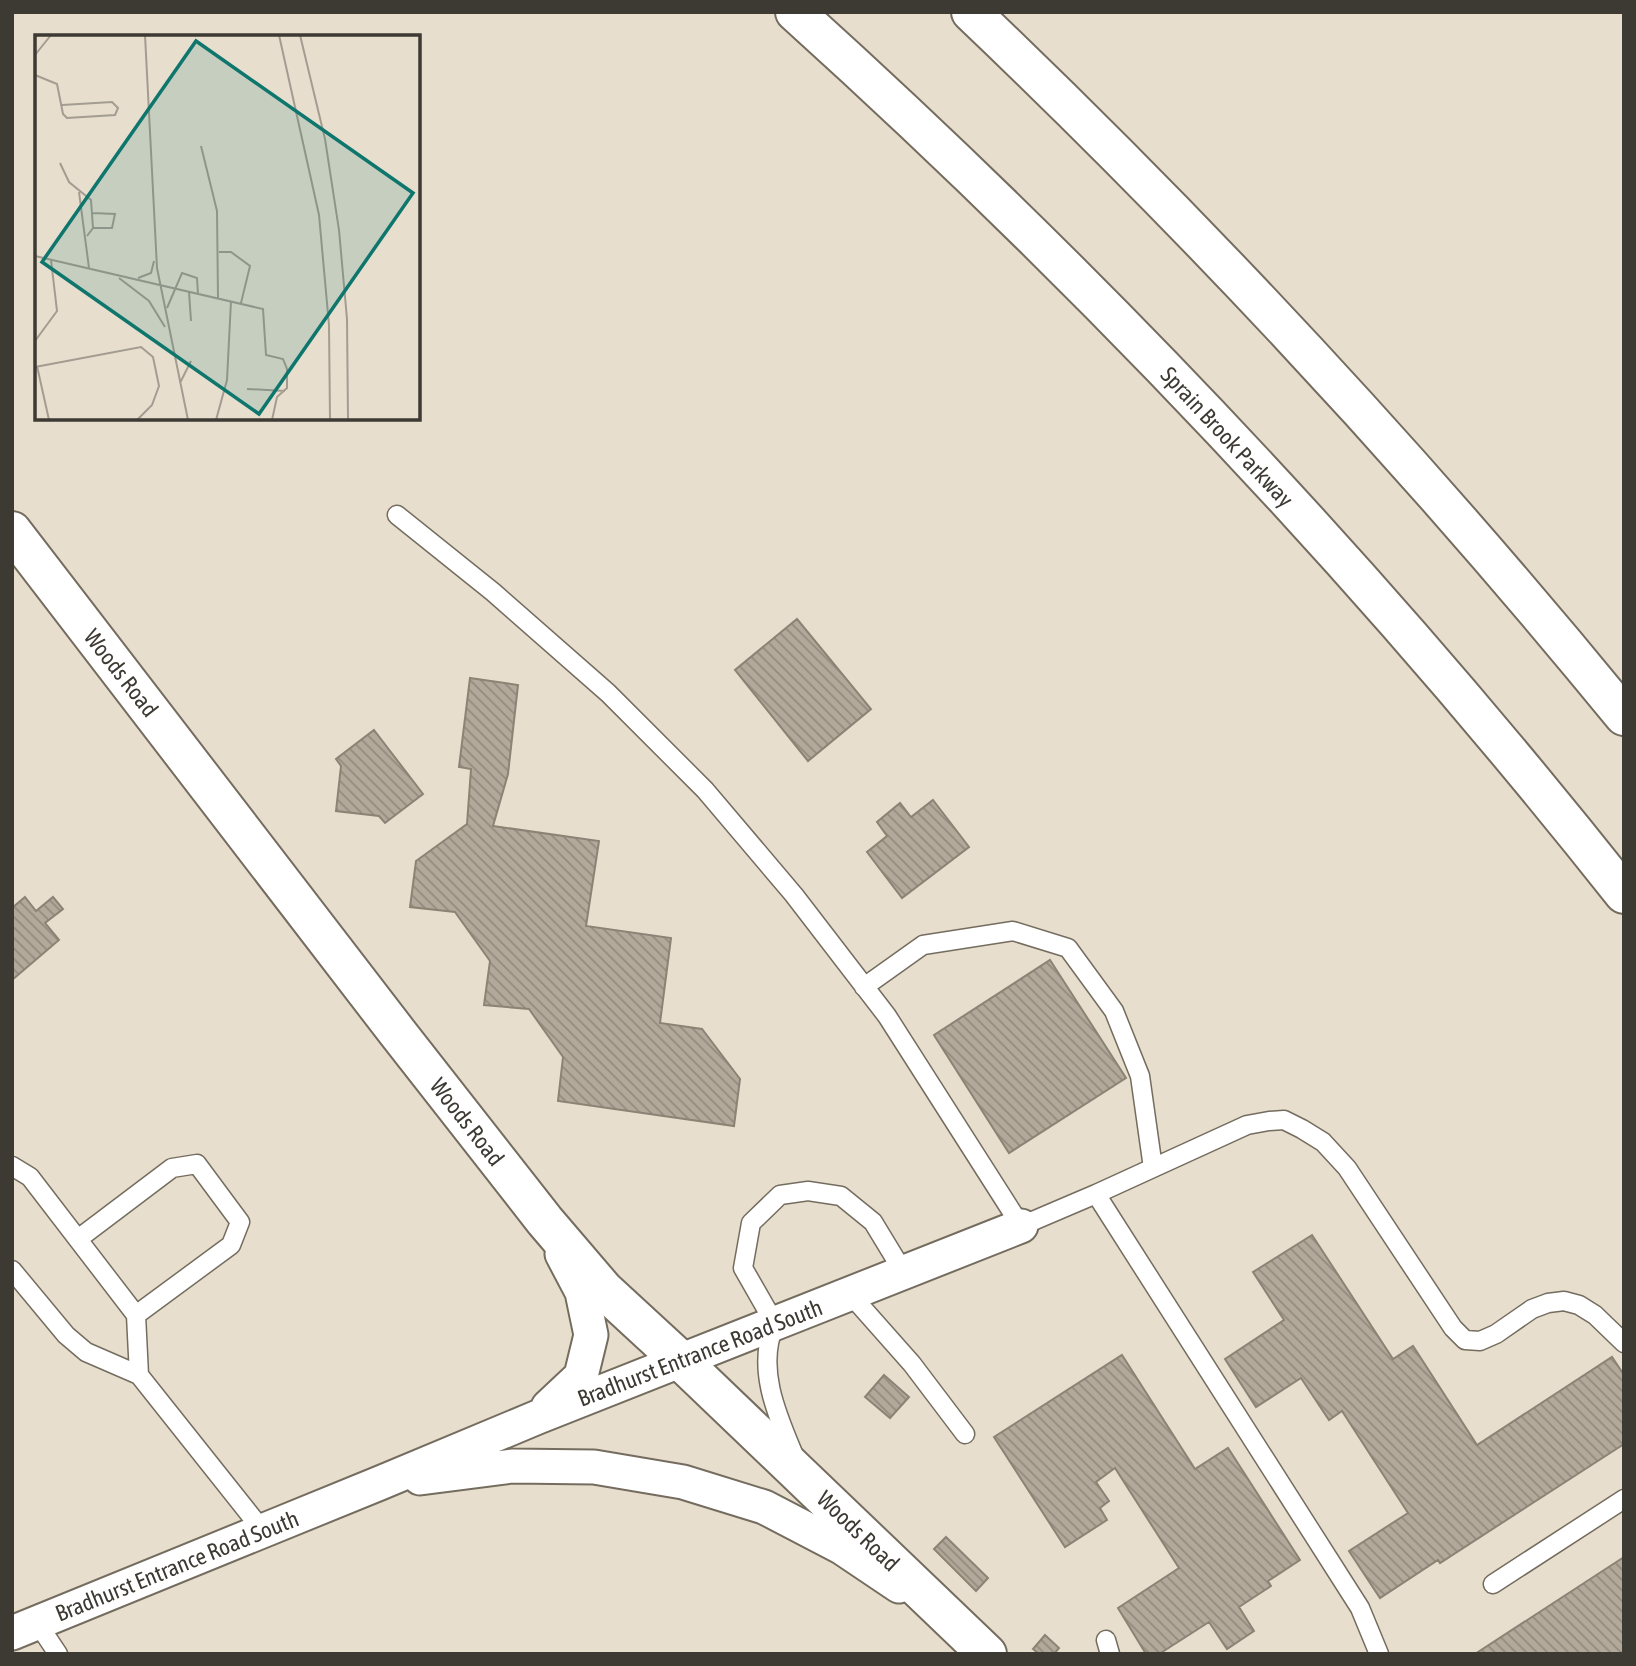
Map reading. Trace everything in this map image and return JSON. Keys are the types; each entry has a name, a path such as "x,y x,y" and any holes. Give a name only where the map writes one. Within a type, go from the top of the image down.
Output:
{"main road":[{"name":"Sprain Brook Parkway","path":"795,12 1003,206 1237,446 1389,613 1535,784 1624,894"},
{"path":"971,12 1079,116 1308,354 1467,530 1624,716"},
{"name":"Woods Road","path":"12,531 389,1021 545,1221 604,1290 987,1654"}],"street":[{"path":"538,1417 581,1376 591,1335 582,1292 545,1221"},
{"name":"Bradhurst Entrance Road South","path":"25,1628 538,1417 1021,1226"},
{"name":"Bradhurst Entrance Road South","path":"380,1483 512,1466 594,1466 683,1482 764,1507 841,1547 957,1625"}],"lane":[{"path":"397,515 493,592 608,694 705,790 794,895 887,1016 1021,1226 1247,1125 1284,1121 1323,1142 1347,1168 1453,1328 1465,1340 1480,1341 1496,1335 1532,1309 1564,1301 1579,1305 1595,1315 1624,1343"},
{"path":"864,987 923,945 1013,930 1068,948 1114,1011 1140,1076 1153,1168"},
{"path":"78,1239 172,1168 197,1164 240,1222 232,1245 136,1315"},
{"path":"12,1166 30,1177 136,1315 139,1375"},
{"path":"804,1479 782,1427 767,1376 766,1354 775,1324 743,1268 751,1223 780,1195 808,1191 841,1196 873,1222 904,1273"},
{"path":"1096,1194 1360,1608 1379,1654"},
{"path":"12,1269 66,1335 86,1352 139,1375 263,1531"},
{"path":"850,1294 912,1364 965,1434"},
{"path":"1493,1584 1624,1499"},
{"path":"25,1628 58,1654"}],"building":[{"path":"797,619 871,709 808,761 735,670"},
{"path":"470,678 518,685 508,774 493,826 599,841 586,926 671,938 660,1023 702,1029 740,1079 734,1126 558,1101 563,1057 529,1009 484,1005 490,961 455,912 410,907 416,861 467,824 471,769 459,767"},
{"path":"374,730 423,794 385,823 379,816 336,811 341,766 336,759"},
{"path":"933,800 969,847 902,898 867,852 887,836 877,822 900,803 911,817"},
{"path":"25,897 36,911 53,897 63,909 45,923 59,940 12,980 12,908"},
{"path":"1050,960 1126,1078 1009,1153 934,1035"},
{"path":"1312,1235 1393,1359 1413,1346 1477,1445 1612,1357 1624,1375 1624,1444 1440,1563 1438,1560 1380,1598 1349,1551 1408,1513 1342,1411 1329,1420 1301,1378 1256,1407 1225,1359 1284,1320 1253,1272"},
{"path":"1122,1355 1195,1469 1228,1448 1300,1560 1268,1581 1271,1586 1239,1607 1254,1631 1227,1649 1209,1622 1159,1654 1146,1654 1118,1608 1179,1568 1115,1468 1096,1482 1109,1501 1100,1508 1107,1520 1065,1547 994,1437"},
{"path":"884,1375 909,1397 890,1418 865,1397"},
{"path":"946,1537 988,1578 976,1591 934,1549"},
{"path":"1624,1557 1624,1654 1475,1654"},
{"path":"1045,1635 1059,1648 1054,1654 1039,1654 1033,1649"}]}
